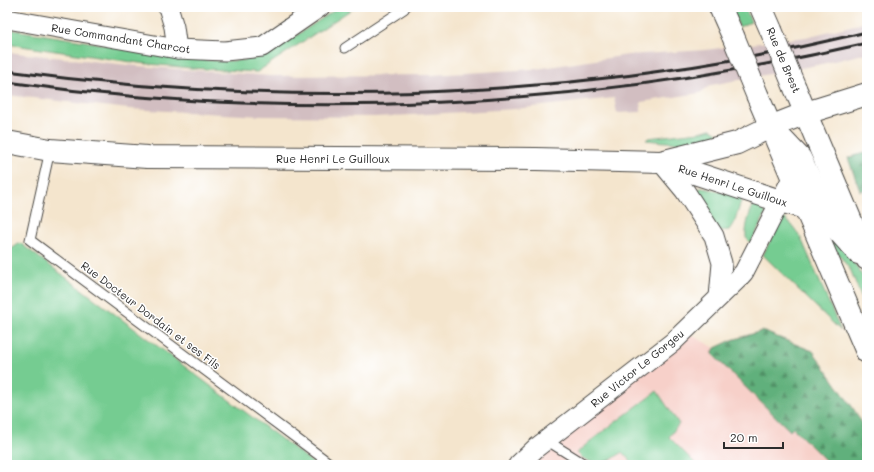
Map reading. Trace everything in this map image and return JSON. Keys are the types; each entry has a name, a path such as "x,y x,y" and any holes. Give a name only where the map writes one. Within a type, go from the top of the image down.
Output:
{"street":[{"path":"168,7 174,26 177,50"},
{"name":"Rue Commandant Charcot","path":"7,19 177,50 225,51 262,47 320,7"},
{"path":"720,7 770,128 862,332 867,352"},
{"name":"Rue de Brest","path":"761,7 867,259"},
{"name":"Rue Henri Le Guilloux","path":"7,142 50,150 147,157 528,159 660,162 737,143 806,113 867,94"},
{"path":"770,128 800,158 832,224 867,263"},
{"path":"660,162 685,191 714,236 722,263 719,297"},
{"name":"Rue Henri Le Guilloux","path":"660,162 805,208"},
{"name":"Rue Victor Le Gorgeu","path":"518,465 546,440 673,342 744,272 792,178"}],"lane":[{"path":"345,48 404,9 403,7"},
{"name":"Rue Docteur Dordain et ses Fils","path":"50,150 30,240 332,465"},
{"path":"546,440 586,465"}],"shaded area":[{"path":"867,22 867,53 822,64 711,85 700,93 641,102 641,112 617,113 614,98 515,109 376,117 262,116 129,109 7,95 7,52 137,66 270,76 431,75 536,69 628,55 705,50 806,37"},
{"path":"684,331 715,348 732,340 762,331 813,351 853,408 867,431 867,465 519,465"}],"green space":[{"path":"339,7 355,7 257,72 139,63 7,44 7,29 178,57 218,61 237,61 254,59 269,54"},
{"path":"731,7 745,7 751,22 739,27"},
{"path":"711,129 719,134 719,137 709,140 682,143 646,140 648,138 699,132"},
{"path":"867,152 867,189 860,191 848,158"},
{"path":"700,188 732,194 742,198 735,221 729,230 718,231 697,195"},
{"path":"755,203 763,208 766,213 751,243 746,238 746,230 749,215"},
{"path":"820,210 867,283 867,312 851,271 830,243"},
{"path":"784,218 792,225 801,238 841,331 763,255 781,219"},
{"path":"20,243 316,465 7,465 7,252"},
{"path":"762,331 813,351 853,408 867,431 867,465 830,465 793,428 790,431 712,354 715,348 732,340"},
{"path":"657,391 679,424 669,437 697,465 632,465 633,464 622,452 606,462 600,463 588,461 577,453 589,442"}],"railway":[{"path":"7,71 101,82 195,89 288,93 382,93 476,89 570,82 663,71 756,56 867,32"},
{"path":"7,82 115,95 223,102 331,105 439,102 547,95 654,82 761,65 867,43"}]}
